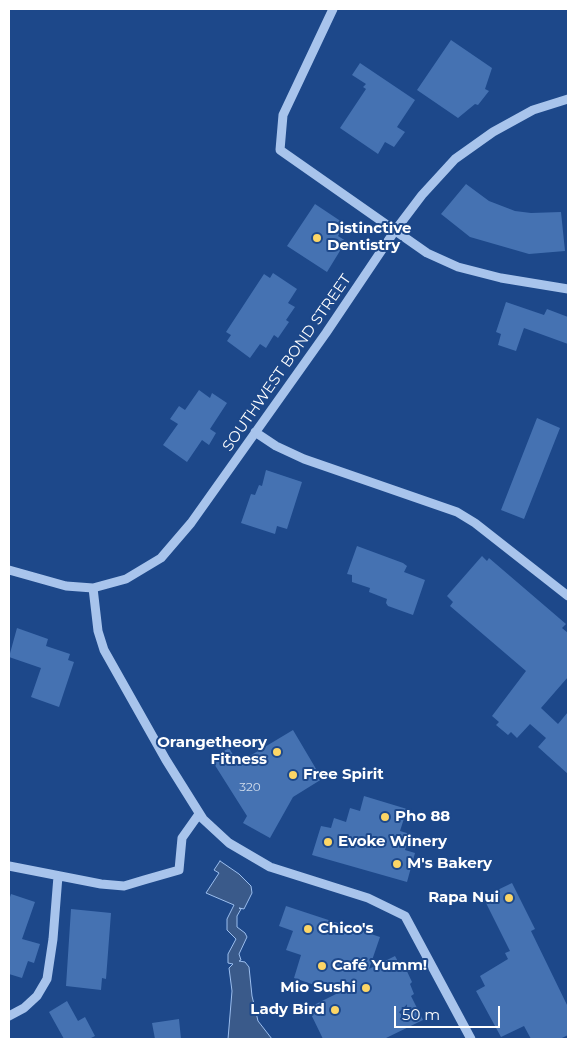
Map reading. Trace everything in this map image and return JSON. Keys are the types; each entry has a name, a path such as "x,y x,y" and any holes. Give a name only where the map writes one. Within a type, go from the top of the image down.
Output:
{"street":[{"path":"334,9 283,115 280,150 394,232 427,253 458,267 502,278 568,289"},
{"name":"SOUTHWEST BOND STREET","path":"9,570 66,586 93,588 126,579 161,558 191,523 326,333 394,232 422,195 455,160 492,132 533,110 568,99"},
{"path":"255,432 276,446 304,459 457,512 490,534 568,596"},
{"path":"93,588 98,631 104,650 162,754 199,814 229,843 270,868 368,898 405,916 471,1039"},
{"path":"9,866 124,886 180,870 182,838 199,814"},
{"path":"9,1016 24,1008 36,996 47,979 53,939 58,876"}],"water":[{"path":"220,861 239,874 251,886 252,893 244,909 239,908 241,909 237,916 237,927 247,937 239,954 241,960 239,961 245,962 249,967 252,996 258,1021 272,1039 228,1039 232,991 229,968 233,964 228,963 228,954 236,939 227,930 227,919 234,905 206,893 219,873 214,870"}],"building":[{"path":"451,40 492,68 485,89 489,91 478,105 475,104 458,118 417,90"},
{"path":"360,63 415,100 397,127 405,132 394,147 385,142 378,154 340,128 366,89 363,87 366,84 352,75"},
{"path":"466,184 489,201 515,211 531,213 561,212 565,251 529,254 470,237 441,214"},
{"name":"Distinctive Dentistry","path":"315,204 345,224 338,236 346,241 327,272 287,246"},
{"path":"273,273 297,289 288,303 295,307 286,320 289,322 278,338 274,335 266,348 260,344 250,358 227,341 231,335 226,332 264,274 270,278"},
{"path":"506,302 544,315 547,309 568,317 568,344 524,328 516,351 498,345 501,334 496,332"},
{"path":"199,390 210,398 212,393 227,403 210,429 216,433 209,445 202,440 187,462 163,445 178,424 170,419 179,406 185,410"},
{"path":"537,418 560,428 524,519 501,510"},
{"path":"266,470 302,482 287,529 277,526 275,534 241,523 251,494 255,495 259,485 262,486"},
{"path":"357,546 403,563 407,566 404,572 425,580 413,615 388,606 386,603 387,599 369,592 370,588 352,582 352,575 347,574"},
{"path":"482,556 487,561 489,558 566,624 562,628 568,633 568,677 541,708 558,724 568,712 568,774 538,747 546,738 530,724 517,738 511,732 508,735 496,725 499,722 492,716 526,671 450,606 453,602 447,596"},
{"path":"17,628 48,639 46,646 70,654 68,660 74,662 59,707 31,697 41,668 9,657"},
{"path":"293,730 322,779 293,797 270,838 243,823 247,816 211,759 229,748 238,763"},
{"path":"364,796 407,809 400,831 410,834 405,850 415,853 407,882 312,855 321,826 331,828 334,818 346,822 350,808 360,811"},
{"path":"512,883 535,929 531,931 568,1007 568,1035 560,1039 531,1039 524,1026 501,1037 476,991 485,986 480,976 508,959 505,953 510,951 483,897"},
{"path":"11,894 35,902 22,939 40,944 34,963 28,961 22,978 9,974 9,900"},
{"path":"286,906 380,937 369,969 395,956 402,969 405,967 412,982 410,984 414,994 411,996 423,1020 384,1039 323,1039 308,1008 338,993 294,978 301,955 286,950 293,931 279,926"},
{"path":"71,909 111,913 106,979 102,978 101,990 66,986"},
{"path":"67,1001 78,1021 85,1017 95,1036 89,1039 64,1039 49,1012"},
{"path":"179,1019 181,1039 155,1039 152,1023"}],"place":[{"name":"Distinctive Dentistry","path":"317,238"},
{"name":"Orangetheory Fitness","path":"277,752"},
{"name":"Free Spirit","path":"293,775"},
{"name":"Pho 88","path":"385,817"},
{"name":"Evoke Winery","path":"328,842"},
{"name":"M's Bakery","path":"397,864"},
{"name":"Rapa Nui","path":"509,898"},
{"name":"Chico's","path":"308,929"},
{"name":"Café Yumm!","path":"322,966"},
{"name":"Mio Sushi","path":"366,988"},
{"name":"Lady Bird","path":"335,1010"}]}
